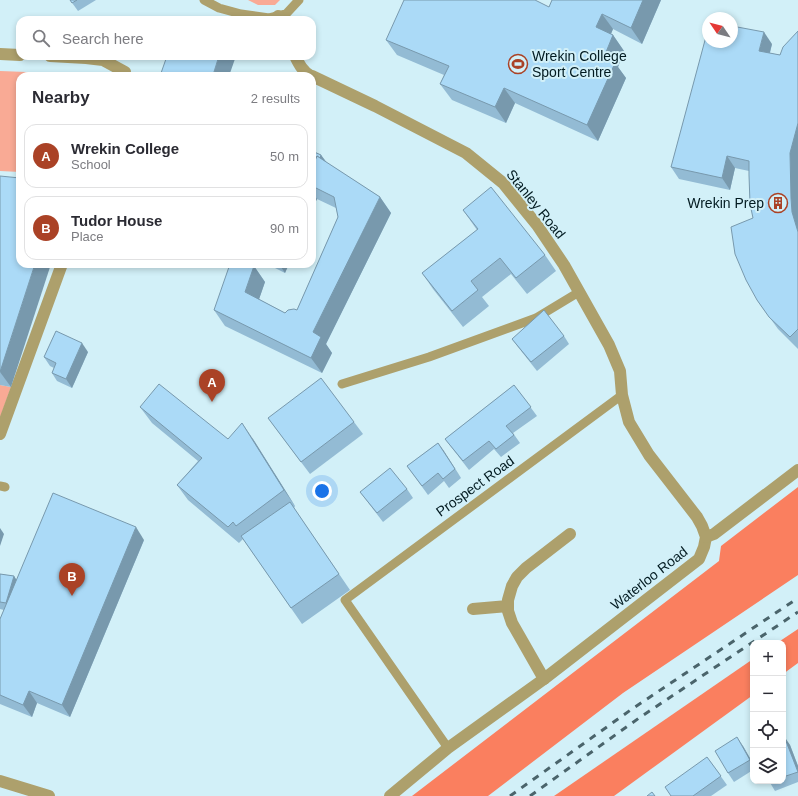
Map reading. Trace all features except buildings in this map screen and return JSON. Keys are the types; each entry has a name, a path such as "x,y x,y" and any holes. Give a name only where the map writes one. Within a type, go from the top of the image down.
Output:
{"street":[{"path":"0,54 16,54"},
{"path":"102,60 122,72"},
{"name":"Stanley Road","path":"296,60 305,72"},
{"name":"Stanley Road","path":"316,78 375,106 466,153 503,183 539,227 580,292 615,358 620,371 622,395"},
{"path":"0,434 61,268"},
{"path":"622,395 629,422 649,455 697,517 706,537 714,534 798,470"},
{"path":"544,679 512,623 508,611 508,600 512,586 517,577 526,568 570,534"},
{"name":"Waterloo Road","path":"390,796 448,748 544,679 699,559 706,537"},
{"path":"473,609 508,606"},
{"path":"0,781 49,796"}],"lane":[{"path":"204,0 219,8 255,16"},
{"path":"282,16 298,0"},
{"path":"342,384 429,357 536,318 580,292"},
{"name":"Prospect Road","path":"448,748 345,600 622,395"}],"shaded area":[{"path":"248,0 280,0 275,5 258,5"},
{"path":"0,71 27,72 16,72 16,172 0,171"},
{"path":"0,385 11,387 0,418"},
{"path":"798,487 798,575 623,693 488,796 412,796 719,561 721,546"},
{"path":"798,629 798,663 786,672 786,640 782,640"},
{"path":"750,661 750,697 614,796 554,796"}],"railway":[{"path":"510,796 632,709 798,598"},
{"path":"530,796 639,718 798,612"}],"place":[{"name":"Wrekin College Sport Centre","path":"518,64"},
{"name":"Wrekin Prep","path":"778,203"},
{"name":"Wrekin College","path":"212,402"},
{"name":"Tudor House","path":"72,596"}]}
